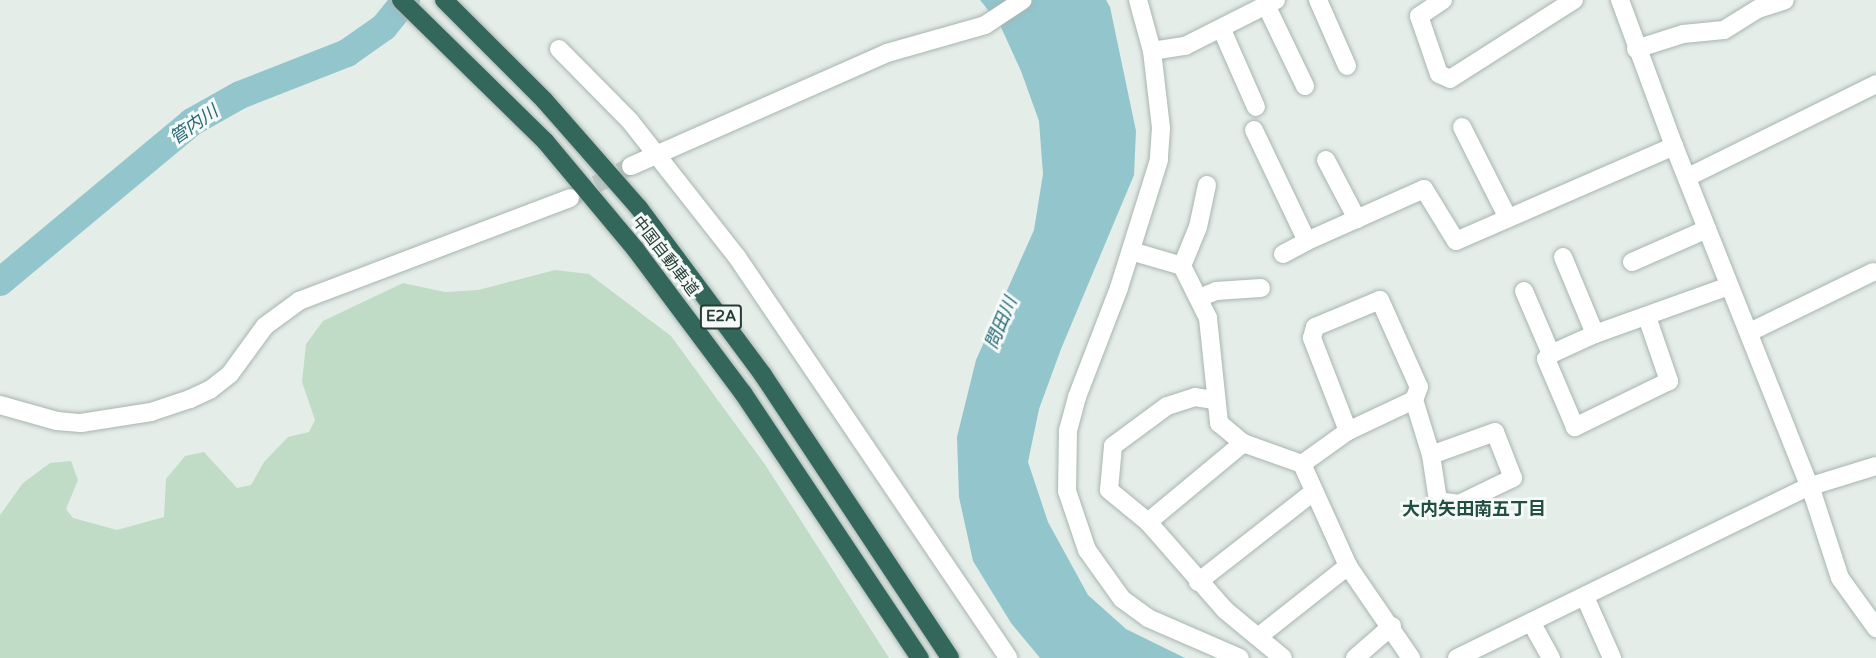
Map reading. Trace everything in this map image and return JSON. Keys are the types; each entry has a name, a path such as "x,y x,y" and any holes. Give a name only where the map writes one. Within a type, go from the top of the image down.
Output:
{"highway":[{"name":"中国自動車道","path":"401,0 545,141 681,308 920,658"},
{"name":"中国自動車道","path":"448,4 608,171 692,277 763,375 950,658"}],"street":[{"path":"631,166 655,153 887,53 986,25 1023,0"},
{"path":"1138,0 1152,51 1161,128 1159,160 1131,251 1068,430 1067,491 1087,550 1122,599 1157,622 1240,658"},
{"path":"1318,0 1347,66"},
{"path":"1443,0 1419,16 1439,74 1450,79 1574,0"},
{"path":"1620,0 1636,49 1729,286 1750,332 1840,578 1876,628"},
{"path":"1636,49 1683,34 1724,30 1758,9 1785,0"},
{"path":"1152,51 1185,46 1221,30 1271,2 1305,86"},
{"path":"1221,30 1256,107"},
{"path":"559,49 630,121 737,256 812,361 1008,658"},
{"path":"1688,177 1876,84"},
{"path":"1462,127 1508,218"},
{"path":"1254,130 1307,241"},
{"path":"1283,254 1424,189 1456,241 1674,146"},
{"path":"1326,160 1356,219"},
{"path":"1182,266 1198,227 1207,185"},
{"path":"0,405 57,421 81,423 151,412 189,399 211,389 230,374 265,326 299,301 570,198"},
{"path":"1632,261 1707,230"},
{"path":"1131,251 1182,266 1199,298 1214,344 1214,400 1219,423 1243,443 1302,464"},
{"path":"1563,257 1595,334"},
{"path":"1750,332 1873,272"},
{"path":"1647,317 1670,381 1575,427 1546,359 1551,354 1595,334 1729,286"},
{"path":"1199,298 1216,291 1261,288"},
{"path":"1524,291 1551,354"},
{"path":"1348,431 1312,338 1315,327 1380,300 1419,387 1414,400 1431,456 1438,501 1459,504 1514,478 1495,432 1431,456"},
{"path":"1214,400 1195,397 1167,406 1113,446 1109,490 1148,522 1198,582 1283,658"},
{"path":"1302,464 1348,431 1414,400"},
{"path":"1148,522 1243,443"},
{"path":"1302,464 1312,493 1348,566 1392,626 1411,658"},
{"path":"1458,658 1808,487 1876,466"},
{"path":"1198,582 1312,493"},
{"path":"1258,637 1348,566"},
{"path":"1585,597 1612,658"},
{"path":"1531,622 1551,658"},
{"path":"1354,658 1392,626"}],"green space":[{"path":"555,270 589,274 671,336 766,466 889,658 0,658 0,515 23,483 50,463 71,461 78,480 66,509 73,518 117,530 164,517 166,479 185,456 204,452 237,488 251,485 264,462 288,437 309,432 315,420 302,382 306,344 323,321 403,283 445,292 478,290"}],"water":[{"name":"問田川","path":"980,0 1106,0 1110,7 1136,131 1134,175 1061,349 1039,409 1028,462 1048,522 1088,595 1126,629 1185,658 1040,658 1011,623 973,561 959,497 957,437 976,360 1034,230 1043,174 1039,121 1021,71 1000,25"}],"waterway":[{"name":"管内川","path":"0,282 192,122 240,95 347,53 384,27 406,0"}],"tunnel":[{"path":"572,197 631,166"}],"district":[{"name":"大内矢田南五丁目","path":"1474,509"}]}
